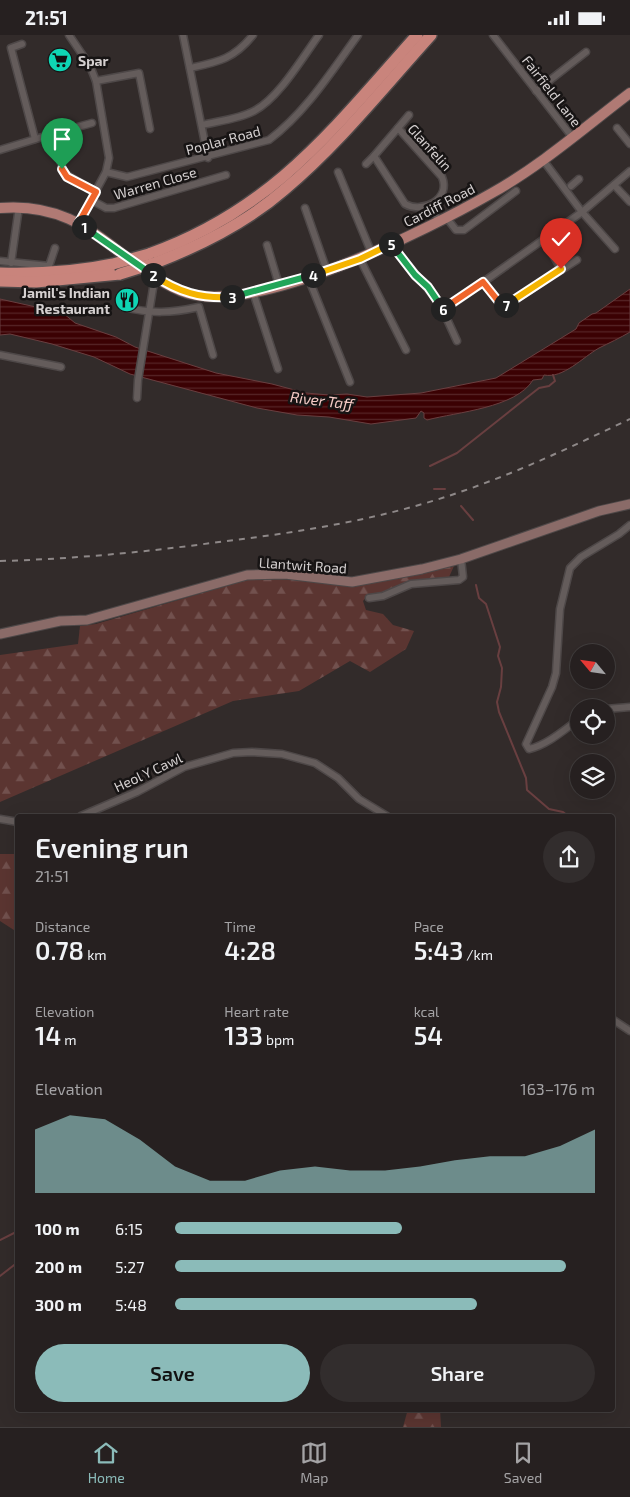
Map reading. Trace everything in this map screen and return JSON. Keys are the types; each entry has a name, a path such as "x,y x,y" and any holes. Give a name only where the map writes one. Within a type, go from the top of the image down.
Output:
{"highway":[{"path":"152,259 235,214 273,186 328,134 417,35"},
{"path":"0,281 55,281 117,269 209,240 240,223 284,191 320,156 431,35"},
{"path":"0,273 36,274 117,269"}],"main road":[{"name":"Cardiff Road","path":"0,208 19,206 44,209 78,224 180,291 205,297 232,297 308,277 360,259 493,193 543,160 630,93"},
{"name":"Llantwit Road","path":"0,634 60,621 87,620 247,575 285,575 352,582 422,569 461,559 599,511 630,504"}],"street":[{"path":"69,35 90,66 96,81 107,138 108,158 106,172 78,224"},
{"path":"183,35 208,158"},
{"path":"190,68 222,61 242,48 253,35"},
{"name":"Poplar Road","path":"106,172 127,177 208,158 270,140 286,128 302,110 358,35"},
{"name":"Fairfield Lane","path":"492,35 573,138"},
{"path":"202,125 242,116 260,108 272,96 317,36"},
{"path":"22,44 12,48 35,139"},
{"path":"536,91 586,52"},
{"path":"96,81 138,73 150,129"},
{"path":"398,128 409,115"},
{"path":"1,147 13,146 92,123"},
{"path":"617,127 630,144"},
{"name":"Glanfelin","path":"366,164 398,128 442,177 444,185 441,195 430,205"},
{"path":"52,134 64,173 96,192"},
{"path":"374,155 405,204 414,207 430,205 442,219 456,230 464,230 516,191"},
{"path":"543,160 568,188 582,212 615,249"},
{"path":"444,310 582,212 630,171"},
{"path":"338,172 372,253"},
{"name":"Warren Close","path":"91,200 106,208 114,208 226,175"},
{"path":"568,188 579,179"},
{"path":"614,185 630,202"},
{"path":"11,263 19,206"},
{"path":"305,208 326,271"},
{"path":"544,239 561,269"},
{"path":"391,244 415,275 428,287 444,310 457,341"},
{"path":"267,245 279,285"},
{"path":"0,261 50,265 55,248"},
{"path":"360,259 406,350"},
{"path":"483,282 503,307 577,260"},
{"path":"137,398 147,313 155,276"},
{"path":"308,277 350,382"},
{"path":"253,292 278,369"},
{"path":"123,307 147,313 175,312 200,307 213,355"},
{"path":"0,355 61,367"},
{"path":"570,726 560,734 535,747 529,749 526,744 552,687 556,673 560,609 570,568 581,557 619,535 630,525"},
{"path":"369,598 383,596 411,585 430,581 459,580 463,577 464,573 461,559"},
{"path":"615,708 630,707"},
{"name":"Heol Y Cawl","path":"86,814 137,792 184,767 233,753 252,752 282,754 315,763 338,777 359,799 384,814"},
{"path":"0,819 15,822"},
{"path":"615,1021 630,1031"}],"green space":[{"path":"454,566 449,577 412,581 382,593 368,595 363,601 366,610 383,614 393,625 414,631 406,649 370,672 350,661 299,691 233,701 0,802 0,655 78,644 80,626 96,624 247,580 281,579 353,585 412,576"},
{"path":"0,854 15,854 15,931 0,921"},
{"path":"407,1412 440,1412 441,1427 403,1427"}],"water":[{"name":"River Taff","path":"630,289 630,332 599,348 566,371 558,374 544,375 542,379 533,380 525,389 500,403 427,420 421,411 416,418 371,424 257,408 130,374 94,357 52,344 10,334 0,335 0,299 63,313 75,323 116,337 135,347 216,373 306,393 347,394 367,397 421,393 496,378 576,329 579,323"}],"waterway":[{"path":"430,466 457,453 539,388 549,386 555,381 553,375"},
{"path":"434,489 445,489"},
{"path":"461,506 473,520"},
{"path":"476,585 479,598 486,604 500,647 498,656 502,668 501,687 497,702 499,712 526,778 527,790 549,809 566,814"},
{"path":"0,1240 15,1232"},
{"path":"0,1276 15,1264"}],"railway":[{"path":"0,561 82,557 164,549 281,534 373,517 433,501 506,475 630,419"}],"place":[{"name":"Spar","path":"60,60"},
{"name":"Jamil's Indian Restaurant","path":"127,300"}],"route":[{"path":"62,169 67,177 96,192 78,224 99,236 155,276 180,291 191,295 212,298 232,297 253,292 308,277 360,259 391,244 415,275 428,287 444,310 483,282 503,307 561,269"}]}
